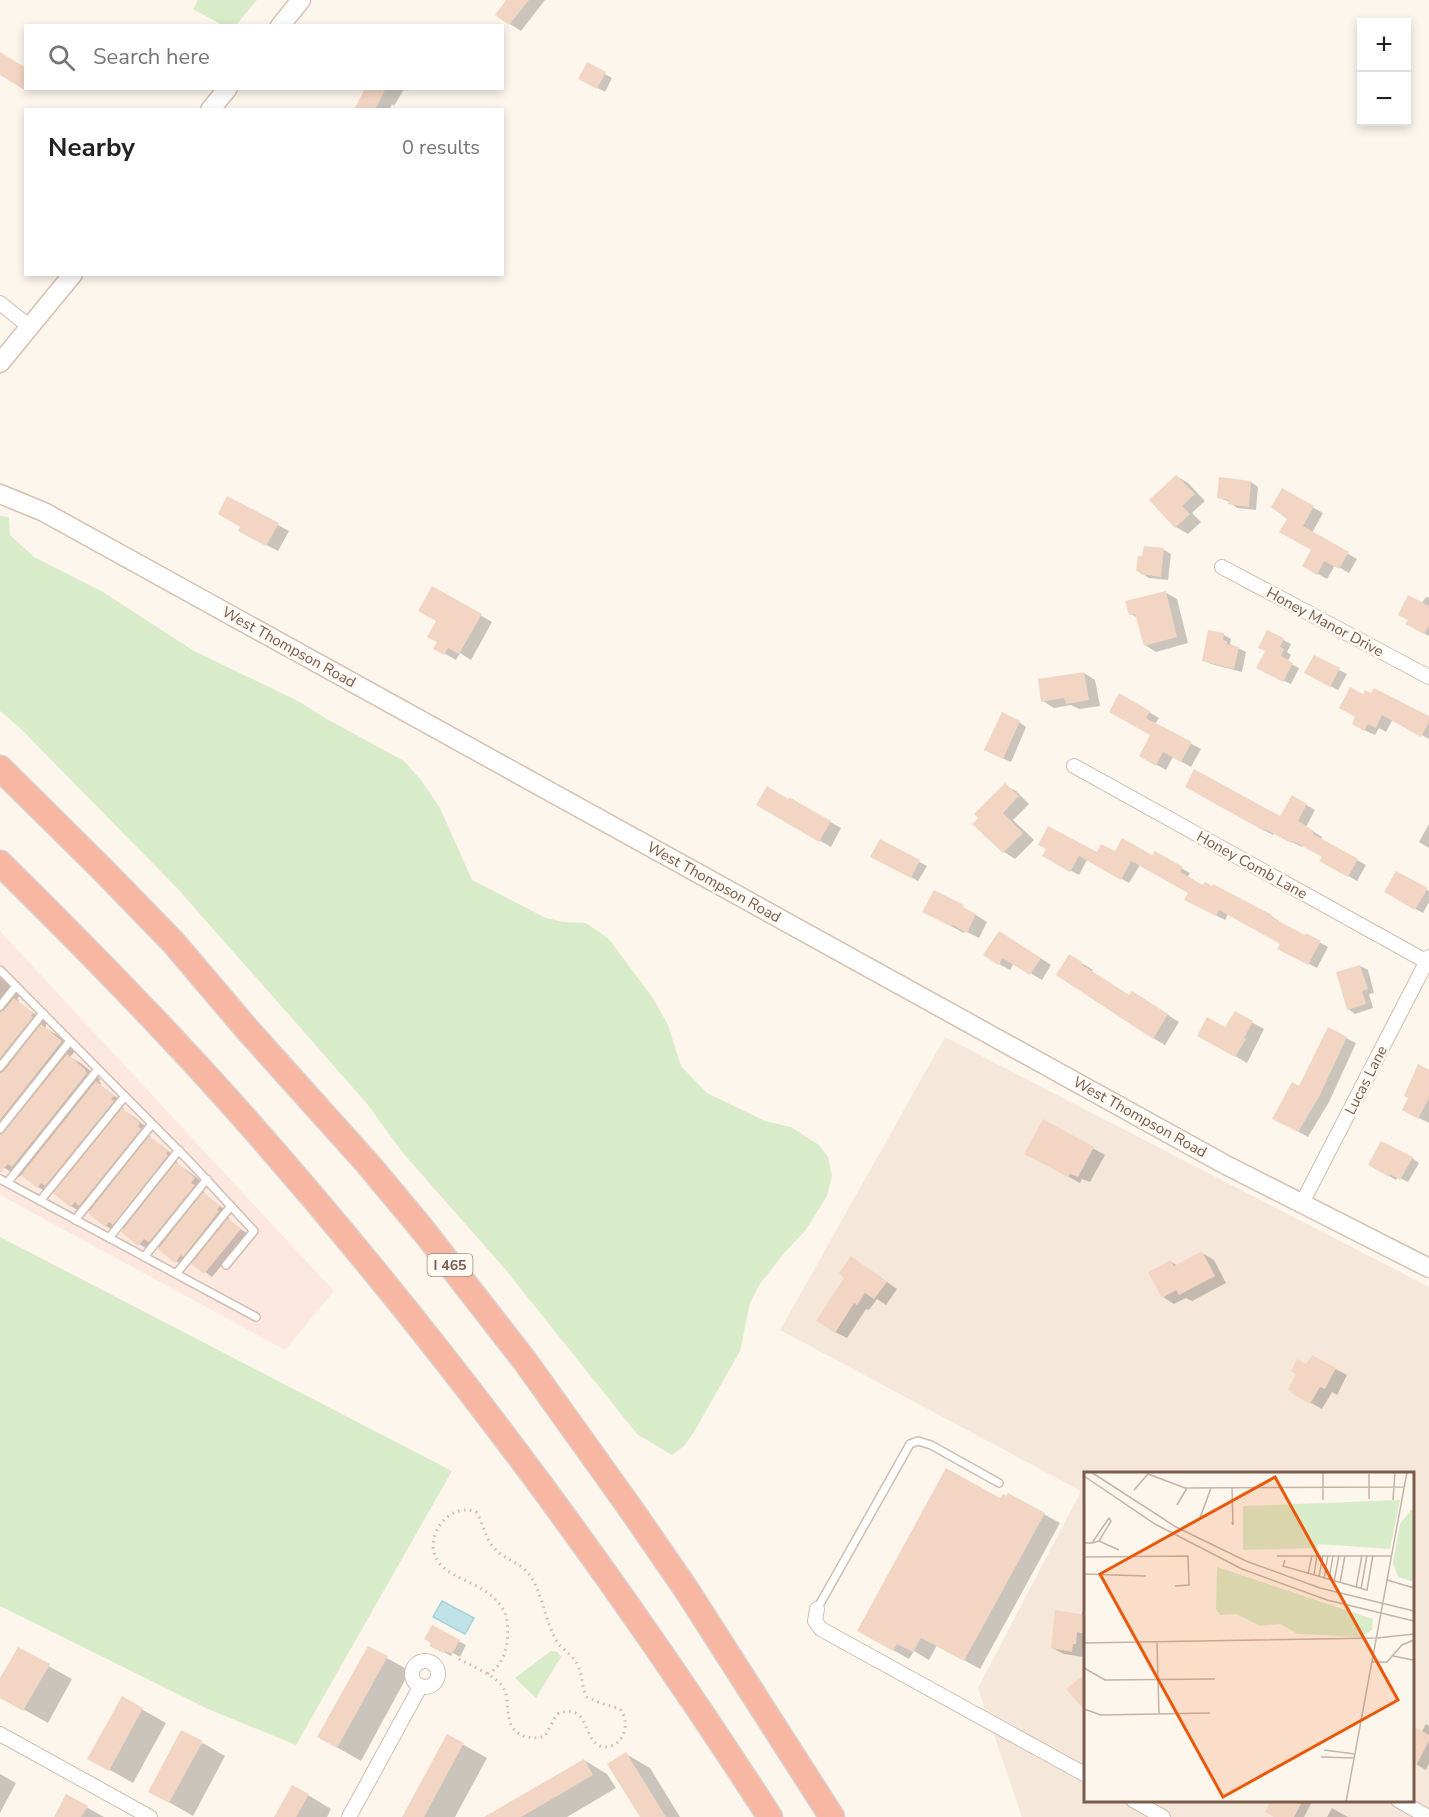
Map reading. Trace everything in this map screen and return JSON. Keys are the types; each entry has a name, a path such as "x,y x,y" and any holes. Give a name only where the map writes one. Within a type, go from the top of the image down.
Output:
{"highway":[{"name":"I 465","path":"0,768 172,942 368,1164 423,1230 525,1361 633,1512 686,1589 832,1817"},
{"path":"0,863 111,974 230,1102 352,1244 411,1317 484,1409 583,1541 690,1694 770,1817"}],"main road":[{"path":"282,24 301,0"},
{"path":"212,108 226,90"},
{"path":"0,363 71,276"},
{"name":"West Thompson Road","path":"0,494 44,512 1214,1158 1429,1268"}],"street":[{"path":"0,303 30,327"},
{"name":"Honey Manor Drive","path":"1222,567 1429,677"},
{"name":"Honey Comb Lane","path":"1074,766 1428,961"},
{"name":"Lucas Lane","path":"1302,1203 1428,961"},
{"path":"817,1609 815,1621 821,1629 1084,1774"},
{"path":"349,1817 420,1687"},
{"path":"0,1734 150,1817"},
{"path":"1137,1802 1163,1817"},
{"path":"1402,1802 1428,1817"}],"lane":[{"path":"0,970 179,1150 254,1230 226,1265"},
{"path":"0,1006 16,986"},
{"path":"0,1066 43,1013"},
{"path":"0,1129 70,1041"},
{"path":"98,1069 3,1181 256,1317"},
{"path":"40,1201 124,1096"},
{"path":"75,1220 152,1124"},
{"path":"109,1238 179,1150"},
{"path":"144,1257 207,1179"},
{"path":"176,1274 231,1206"},
{"path":"817,1609 910,1443 918,1441 931,1445 999,1483"}],"path":[{"path":"459,1659 501,1684 508,1701 510,1723 516,1732 524,1736 532,1738 545,1736 557,1714 568,1712 579,1716 585,1722 596,1744 610,1746 624,1734 626,1720 620,1709 587,1697 578,1666 574,1658 554,1636 539,1591 530,1575 494,1547 476,1512 461,1511 447,1517 439,1524 434,1534 432,1547 436,1559 444,1569 483,1588 504,1611 507,1624 506,1647 497,1667 486,1674"}],"shaded area":[{"path":"0,931 334,1291 285,1350 0,1195"},
{"path":"945,1037 1429,1287 1429,1817 1022,1817 978,1688 1081,1491 780,1330"}],"green space":[{"path":"198,0 257,0 237,24 220,24 193,9"},
{"path":"0,516 9,517 10,535 34,557 103,592 194,651 298,701 404,761 421,780 440,808 472,880 546,918 586,923 609,939 653,998 668,1025 681,1066 707,1093 765,1121 791,1127 819,1145 828,1157 832,1176 827,1196 805,1231 760,1284 750,1303 740,1351 694,1432 684,1446 672,1455 637,1434 505,1269 403,1153 368,1105 177,888 20,728 0,711"},
{"path":"0,1237 452,1471 296,1745 208,1709 0,1606"},
{"path":"551,1651 558,1652 561,1657 536,1698 515,1678"}],"water":[{"path":"442,1601 474,1618 465,1634 433,1617"}],"building":[{"path":"506,0 529,0 509,25 495,15"},
{"path":"0,52 24,67 24,90 0,75"},
{"path":"587,62 606,72 597,89 578,79"},
{"path":"364,90 385,90 376,108 355,108"},
{"path":"1176,475 1195,494 1182,506 1190,514 1175,528 1149,500"},
{"path":"1219,477 1251,481 1249,507 1228,504 1229,500 1217,498"},
{"path":"1282,488 1314,506 1303,526 1349,552 1339,569 1324,561 1317,575 1302,566 1311,550 1279,532 1287,519 1271,507"},
{"path":"227,496 279,523 266,546 238,531 240,527 218,514"},
{"path":"1144,546 1164,548 1161,577 1140,574 1141,572 1136,571 1138,556 1142,556"},
{"path":"432,586 482,614 459,654 448,648 444,655 433,649 437,642 427,637 436,621 418,611"},
{"path":"1166,591 1177,637 1144,646 1135,614 1129,615 1125,601"},
{"path":"1408,595 1429,606 1429,626 1424,634 1405,624 1408,620 1398,615"},
{"path":"1208,630 1224,633 1223,640 1227,641 1227,644 1239,647 1234,669 1202,661"},
{"path":"1267,630 1284,638 1280,647 1284,649 1281,656 1293,663 1283,682 1256,668 1265,651 1258,648"},
{"path":"1314,655 1340,668 1330,687 1304,673"},
{"path":"1084,672 1089,700 1066,704 1064,698 1041,702 1038,679"},
{"path":"1350,687 1363,694 1365,690 1371,693 1374,688 1429,716 1429,722 1421,737 1382,715 1376,728 1368,724 1364,731 1352,724 1355,717 1339,708"},
{"path":"1119,693 1150,711 1146,718 1192,742 1181,762 1163,752 1156,766 1139,756 1150,735 1109,712"},
{"path":"1002,712 1020,721 1003,759 984,750"},
{"path":"1194,769 1280,816 1292,795 1307,804 1298,821 1314,831 1313,834 1358,859 1348,877 1319,861 1322,857 1293,841 1292,843 1287,841 1265,829 1264,831 1185,787"},
{"path":"1005,783 1019,796 1003,813 1023,833 1003,853 972,824 978,818 974,814"},
{"path":"767,786 831,821 819,842 756,805"},
{"path":"1048,826 1097,852 1101,844 1115,851 1122,838 1152,855 1155,851 1183,867 1180,872 1203,885 1205,882 1212,886 1213,884 1305,935 1306,933 1321,941 1308,965 1277,949 1280,944 1219,910 1216,916 1184,900 1188,893 1131,861 1121,880 1079,856 1070,872 1042,856 1046,849 1038,845"},
{"path":"880,839 920,860 911,878 870,857"},
{"path":"1396,871 1428,888 1415,910 1384,892"},
{"path":"934,890 964,905 963,907 976,914 967,933 922,912"},
{"path":"999,931 1041,958 1030,975 1002,958 998,965 983,955"},
{"path":"1069,954 1129,995 1132,991 1168,1014 1153,1039 1056,975"},
{"path":"1360,965 1368,989 1362,991 1366,1004 1347,1010 1336,972"},
{"path":"14,998 33,1013 31,1016 33,1017 0,1058 0,1012"},
{"path":"1235,1011 1253,1021 1235,1057 1197,1036 1207,1017 1225,1027"},
{"path":"41,1024 62,1041 0,1120 0,1073"},
{"path":"1328,1027 1347,1037 1319,1097 1298,1132 1272,1119 1292,1082 1299,1086"},
{"path":"67,1054 87,1073 12,1167 8,1164 0,1173 0,1135"},
{"path":"1418,1064 1429,1070 1429,1098 1418,1119 1402,1110 1408,1098 1404,1096"},
{"path":"96,1081 114,1096 111,1099 114,1101 45,1186 41,1183 37,1188 21,1175"},
{"path":"122,1108 140,1123 138,1126 141,1129 79,1206 75,1202 70,1207 53,1193"},
{"path":"1043,1119 1094,1147 1078,1177 1070,1174 1068,1177 1024,1154"},
{"path":"149,1136 168,1151 166,1154 168,1155 113,1225 109,1222 105,1227 88,1213"},
{"path":"1381,1141 1413,1157 1400,1180 1390,1174 1389,1177 1368,1165"},
{"path":"176,1162 195,1178 191,1183 195,1185 149,1242 144,1239 138,1246 121,1232"},
{"path":"203,1192 220,1206 217,1210 219,1211 183,1257 181,1255 175,1263 158,1249"},
{"path":"228,1218 241,1229 204,1274 191,1264"},
{"path":"1202,1251 1215,1276 1179,1295 1176,1290 1162,1298 1148,1272 1171,1260 1174,1266"},
{"path":"851,1256 887,1282 874,1299 865,1293 857,1305 854,1303 835,1333 816,1321 844,1278 839,1273"},
{"path":"1312,1355 1336,1368 1325,1389 1320,1387 1310,1404 1288,1389 1296,1374 1291,1371 1297,1359 1306,1364"},
{"path":"946,1468 1000,1498 1003,1494 1006,1496 1008,1493 1045,1513 964,1661 921,1638 913,1652 897,1644 893,1651 857,1631"},
{"path":"1055,1610 1084,1615 1084,1634 1077,1632 1076,1644 1073,1644 1072,1652 1051,1648"},
{"path":"432,1625 460,1640 452,1654 445,1651 443,1653 429,1646 431,1643 424,1639"},
{"path":"368,1646 388,1656 337,1748 317,1737"},
{"path":"18,1647 50,1664 23,1711 0,1698 0,1678"},
{"path":"1084,1675 1084,1710 1066,1689"},
{"path":"122,1696 143,1708 109,1771 87,1759"},
{"path":"1414,1727 1429,1735 1429,1741 1414,1769"},
{"path":"181,1730 203,1741 169,1803 148,1792"},
{"path":"447,1734 464,1743 424,1817 402,1817"},
{"path":"626,1752 666,1817 640,1817 607,1764"},
{"path":"584,1759 593,1775 521,1817 484,1817"},
{"path":"292,1785 309,1794 296,1817 274,1817"},
{"path":"66,1794 88,1806 81,1817 54,1817"},
{"path":"1270,1802 1302,1802 1294,1817 1274,1817 1265,1812"}]}
